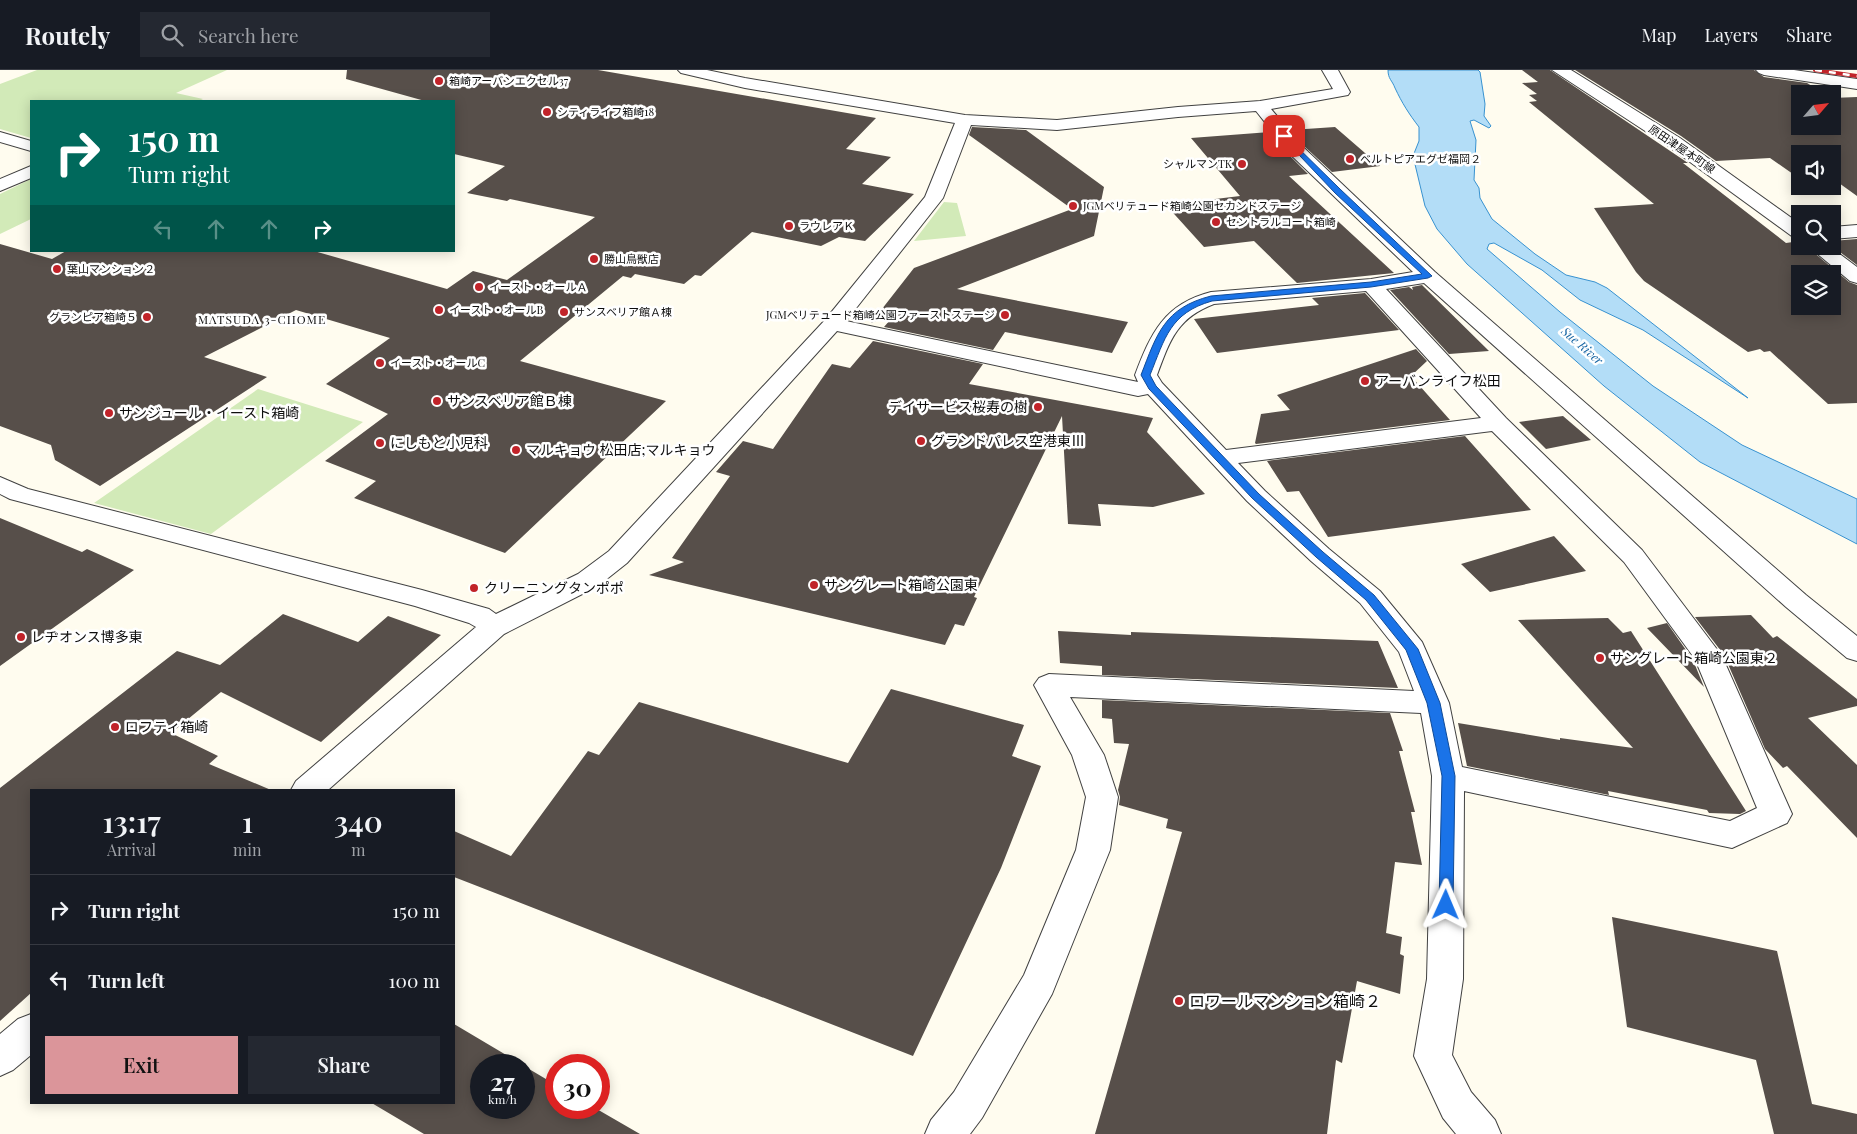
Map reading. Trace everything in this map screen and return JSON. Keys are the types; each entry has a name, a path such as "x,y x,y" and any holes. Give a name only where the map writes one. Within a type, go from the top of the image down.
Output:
{"street":[{"path":"686,70 965,120 1058,126 1178,112 1260,106 1342,92 1330,70"},
{"name":"原田津屋本町線","path":"1560,70 1674,142 1791,226"},
{"path":"1764,70 1857,84"},
{"path":"1260,106 1297,151 1428,276 1796,601 1857,651"},
{"path":"308,789 494,627 588,580 618,557 832,324 934,198 965,120"},
{"path":"0,137 30,146"},
{"path":"0,186 30,171"},
{"path":"1841,232 1857,230"},
{"path":"1829,255 1857,277"},
{"path":"1428,276 1371,285 1211,298 1195,303 1180,312 1162,333 1146,375 1152,387 1256,496 1320,555 1370,597 1412,649 1434,703 1448,776 1445,979 1433,1056 1457,1105 1482,1134"},
{"path":"1371,285 1498,423 1632,556 1708,656 1776,814 1732,835 1448,776"},
{"path":"832,324 1138,389 1152,387"},
{"path":"1220,458 1498,423"},
{"path":"0,484 19,494 422,599 479,616 494,627"},
{"path":"945,1134 968,1105 1040,983 1093,850 1102,797 1088,755 1049,685 1434,703"},
{"path":"0,1058 30,1032"}],"green space":[{"path":"37,70 227,70 176,93 203,99 201,100 30,100 30,138 0,129 0,84"},
{"path":"30,179 30,219 0,234 0,194"},
{"path":"944,202 957,203 966,236 914,241"},
{"path":"258,389 363,422 211,534 94,503"}],"water":[{"name":"Sue River","path":"1388,70 1478,70 1480,72 1485,104 1484,116 1491,126 1489,128 1474,120 1470,121 1476,140 1474,180 1479,188 1480,198 1492,219 1535,254 1566,275 1595,282 1607,288 1748,398 1643,330 1580,300 1542,270 1494,243 1489,244 1487,249 1560,312 1653,386 1742,445 1857,499 1857,544 1700,462 1604,386 1467,264 1437,229 1425,206 1413,156 1419,141 1419,127 1400,99 1389,78"}],"building":[{"path":"347,70 598,70 876,118 846,149 891,157 862,184 914,194 865,241 839,237 821,246 752,232 701,276 695,275 684,284 635,274 631,278 623,276 520,361 666,401 505,553 354,498 376,481 325,461 388,414 326,384 390,338 296,310 204,357 267,377 100,486 55,460 51,445 0,426 0,244 52,259 64,252 318,252 447,289 473,271 507,280 595,217 510,199 507,201 467,193 505,166 455,154 455,100 421,100 346,79"},
{"path":"1522,70 1550,70 1688,163 1683,163 1786,243 1791,242 1791,255 1817,255 1829,265 1791,265 1791,315 1841,315 1841,275 1849,282 1857,285 1857,403 1828,404 1770,351 1764,352 1760,349 1748,352 1644,281 1636,272 1594,208 1654,204 1529,102 1537,101 1529,95 1537,94 1522,83 1538,82"},
{"path":"1575,70 1754,70 1764,77 1807,83 1810,85 1791,85 1791,135 1841,135 1841,98 1857,97 1857,196 1841,184 1841,145 1791,145 1791,173 1770,158 1716,161 1681,136"},
{"path":"972,127 1026,130 1104,187 1094,236 957,289 1128,322 1112,353 1005,332 993,350 884,327 896,313 871,323 914,268 1072,209 969,135"},
{"path":"1335,127 1380,166 1332,172 1304,146 1291,130"},
{"path":"1270,132 1308,174 1289,176 1394,273 1297,283 1254,241 1204,247 1166,205 1240,196 1191,138"},
{"path":"1857,239 1857,265 1841,253 1841,240"},
{"path":"1422,285 1489,351 1449,354 1390,290 1409,287 1413,290 1412,287"},
{"path":"1365,293 1399,330 1217,353 1194,319 1319,305 1312,298"},
{"path":"873,341 983,364 969,384 1153,418 1147,432 1205,494 1153,507 1098,504 1101,526 1068,524 1062,416 974,597 977,598 964,626 955,624 945,645 649,575 684,562 672,558 730,476 716,472 743,441 773,449 832,364 850,368"},
{"path":"1416,349 1427,361 1411,376 1450,420 1255,443 1261,414 1290,410 1277,395"},
{"path":"1563,416 1591,440 1546,449 1519,422"},
{"path":"1465,436 1531,510 1328,537 1299,491 1287,492 1267,461"},
{"name":"レヂオンス博多東","path":"0,518 82,552 87,549 134,570 0,666"},
{"path":"1554,536 1586,571 1490,592 1461,564"},
{"path":"283,614 358,642 388,616 441,635 321,742 221,692 171,733 218,756 209,764 269,789 30,789 30,994 0,1021 0,788 177,651 220,665"},
{"path":"1751,615 1773,638 1777,636 1857,699 1857,706 1808,718 1857,765 1857,838 1787,766 1783,768 1765,749 1724,655 1695,617"},
{"path":"1608,618 1623,633 1631,631 1746,811 1740,814 1709,813 1707,810 1608,791 1609,795 1467,766 1458,723 1560,740 1560,738 1633,748 1518,620"},
{"path":"1667,623 1693,660 1704,687 1647,628"},
{"path":"1058,631 1131,635 1131,632 1378,641 1398,688 1102,675 1102,666 1060,663"},
{"path":"891,689 1024,725 1012,756 1041,766 1001,868 913,1056 455,877 455,831 511,856 588,751 599,755 639,702 848,763"},
{"path":"1102,700 1390,713 1403,751 1399,751 1415,812 1411,812 1422,865 1395,862 1386,933 1402,937 1400,954 1404,956 1400,994 1357,981 1342,1063 1336,1060 1327,1134 1095,1134 1182,832 1166,828 1168,819 1119,805 1120,797 1118,790 1129,744 1114,743 1112,719 1102,718"},
{"path":"1612,917 1777,951 1812,1104 1857,1114 1857,1134 1774,1134 1756,1060 1627,1027"},
{"path":"455,1025 504,1054 470,1054 470,1119 535,1119 535,1073 545,1078 545,1119 610,1119 610,1117 640,1134 424,1134 373,1104 455,1104"}],"railway":[{"path":"1815,70 1857,76"}],"place":[{"name":"箱崎アーバンエクセル37","path":"439,81"},
{"name":"シティライフ箱崎18","path":"547,112"},
{"name":"ベルトピアエグゼ福岡２","path":"1350,159"},
{"name":"シャルマンTK","path":"1242,164"},
{"name":"JGMベリテュード箱崎公園セカンドステージ","path":"1073,206"},
{"name":"セントラルコート箱崎","path":"1216,222"},
{"name":"ラウレアＫ","path":"789,226"},
{"name":"勝山鳥獣店","path":"594,259"},
{"name":"葉山マンション２","path":"57,269"},
{"name":"イースト・オールＡ","path":"479,287"},
{"name":"イースト・オールB","path":"439,310"},
{"name":"サンスベリア館Ａ棟","path":"564,312"},
{"name":"JGMベリテュード箱崎公園ファーストステージ","path":"1005,315"},
{"name":"グランピア箱崎５","path":"147,317"},
{"name":"イースト・オールC","path":"380,363"},
{"name":"アーバンライフ松田","path":"1365,381"},
{"name":"サンスベリア館Ｂ棟","path":"437,401"},
{"name":"デイサービス桜寿の樹","path":"1038,407"},
{"name":"サンジュール・イースト箱崎","path":"109,413"},
{"name":"グランドパレス空港東Ⅲ","path":"921,441"},
{"name":"にしもと小児科","path":"380,443"},
{"name":"マルキョウ 松田店;マルキョウ","path":"516,450"},
{"name":"サングレート箱崎公園東","path":"814,585"},
{"name":"クリーニングタンポポ","path":"474,588"},
{"name":"レヂオンス博多東","path":"21,637"},
{"name":"サングレート箱崎公園東２","path":"1600,658"},
{"name":"ロフティ箱崎","path":"115,727"},
{"name":"ロワールマンション箱崎２","path":"1179,1001"}],"district":[{"name":"MATSUDA 3-CHOME","path":"262,320"}],"route":[{"path":"1284,136 1337,191 1428,276 1371,285 1211,298 1195,303 1180,312 1162,333 1146,375 1152,387 1256,496 1320,555 1370,597 1412,649 1434,703 1448,776 1446,905"}]}
